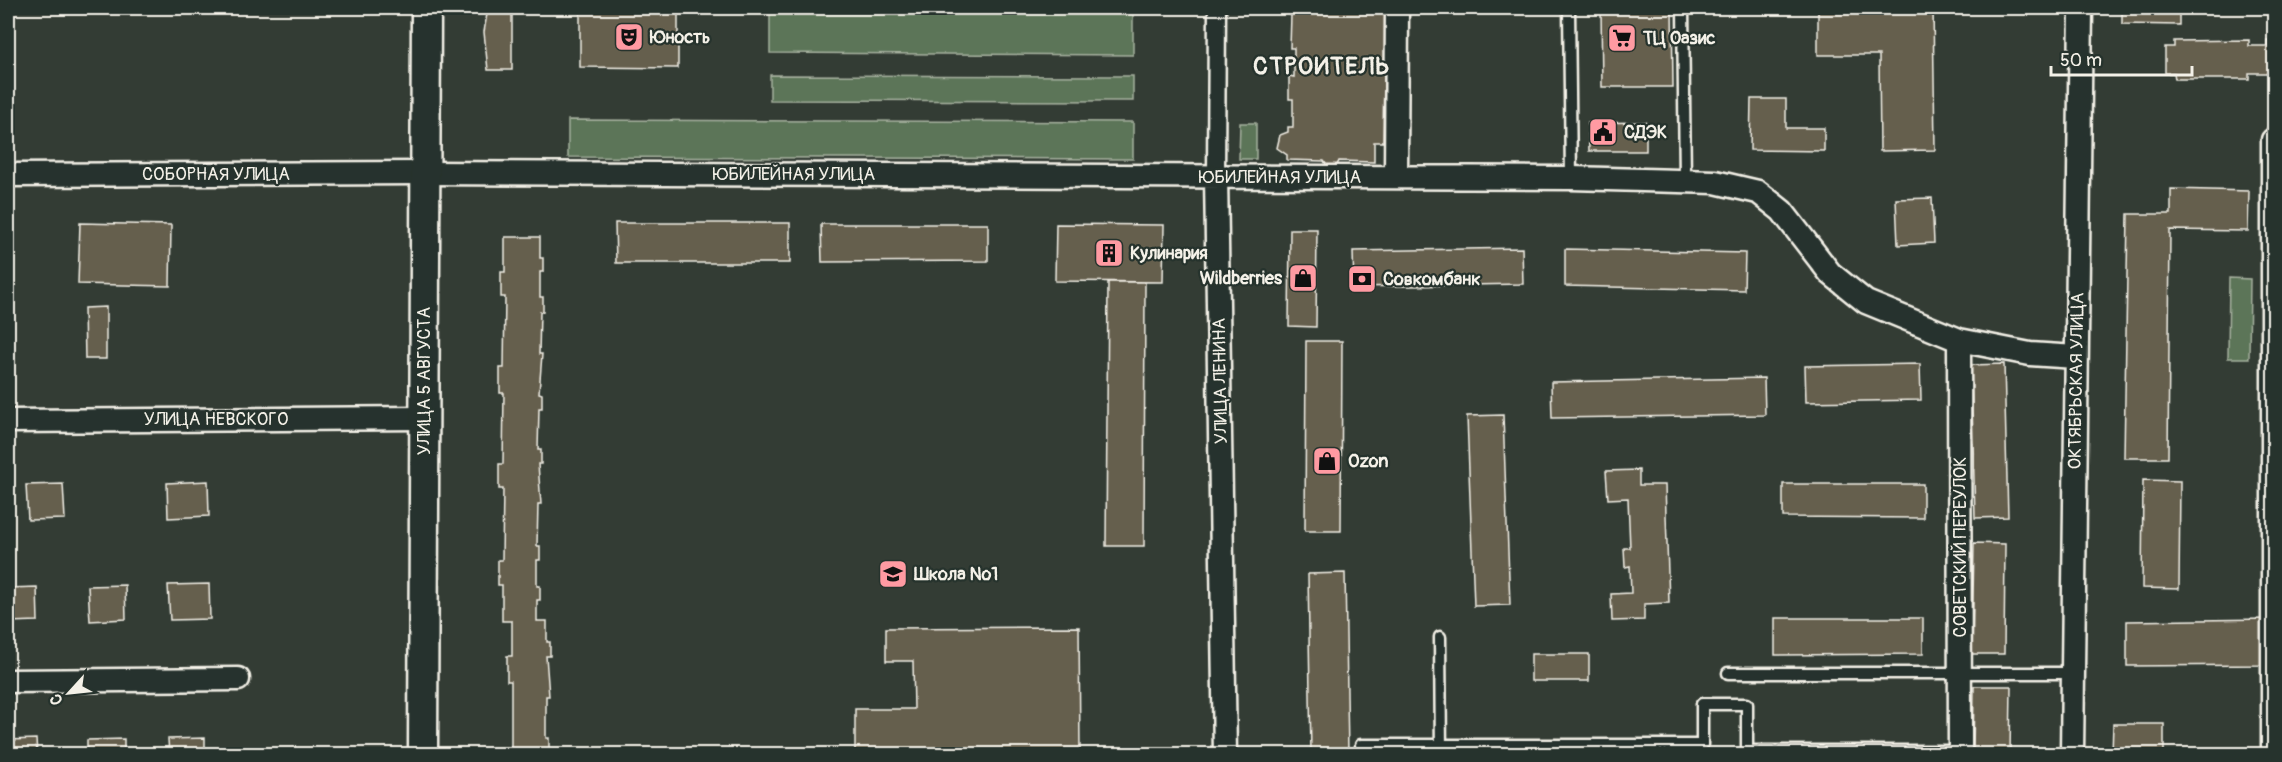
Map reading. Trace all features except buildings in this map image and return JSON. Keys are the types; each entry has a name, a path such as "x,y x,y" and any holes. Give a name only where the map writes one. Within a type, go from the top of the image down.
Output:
{"street":[{"name":"УЛИЦА 5 АВГУСТА","path":"423,754 426,8"},
{"name":"УЛИЦА ЛЕНИНА","path":"1217,8 1216,176 1225,754"},
{"path":"1396,177 1397,8"},
{"name":"ОКТЯБРЬСКАЯ УЛИЦА","path":"2072,754 2081,8"},
{"path":"2273,140 2273,754"},
{"name":"СОБОРНАЯ УЛИЦА","path":"8,175 425,173"},
{"name":"ЮБИЛЕЙНАЯ УЛИЦА","path":"425,173 1571,178 1715,182 1758,192 1782,211 1830,273 1866,302 1959,340 2030,354 2076,357"},
{"name":"СОВЕТСКИЙ ПЕРЕУЛОК","path":"1959,340 1960,753"},
{"name":"УЛИЦА НЕВСКОГО","path":"8,421 424,418"},
{"path":"8,681 238,680"}],"lane":[{"path":"1569,8 1571,178"},
{"path":"1683,8 1685,180"},
{"path":"1440,637 1441,750"},
{"path":"1728,673 2073,672"},
{"path":"1361,745 1441,750 1702,745 1702,704 1747,704 1747,751 1960,753"}],"green space":[{"path":"770,8 1133,8 1133,55 770,53"},
{"path":"770,75 1133,76 1133,101 770,100"},
{"path":"568,120 1133,122 1133,159 568,157"},
{"path":"1240,123 1256,123 1256,159 1239,159"},
{"path":"2229,278 2250,279 2249,358 2228,358"}],"place":[{"name":"Юность","path":"629,37"},
{"name":"ТЦ Оазис","path":"1622,38"},
{"name":"СДЭК","path":"1603,132"},
{"name":"Кулинария","path":"1109,253"},
{"name":"Wildberries","path":"1303,278"},
{"name":"Совкомбанк","path":"1362,279"},
{"name":"Ozon","path":"1327,461"},
{"name":"Школа №1","path":"893,574"}],"district":[{"name":"СТРОИТЕЛЬ","path":"1322,66"}]}
